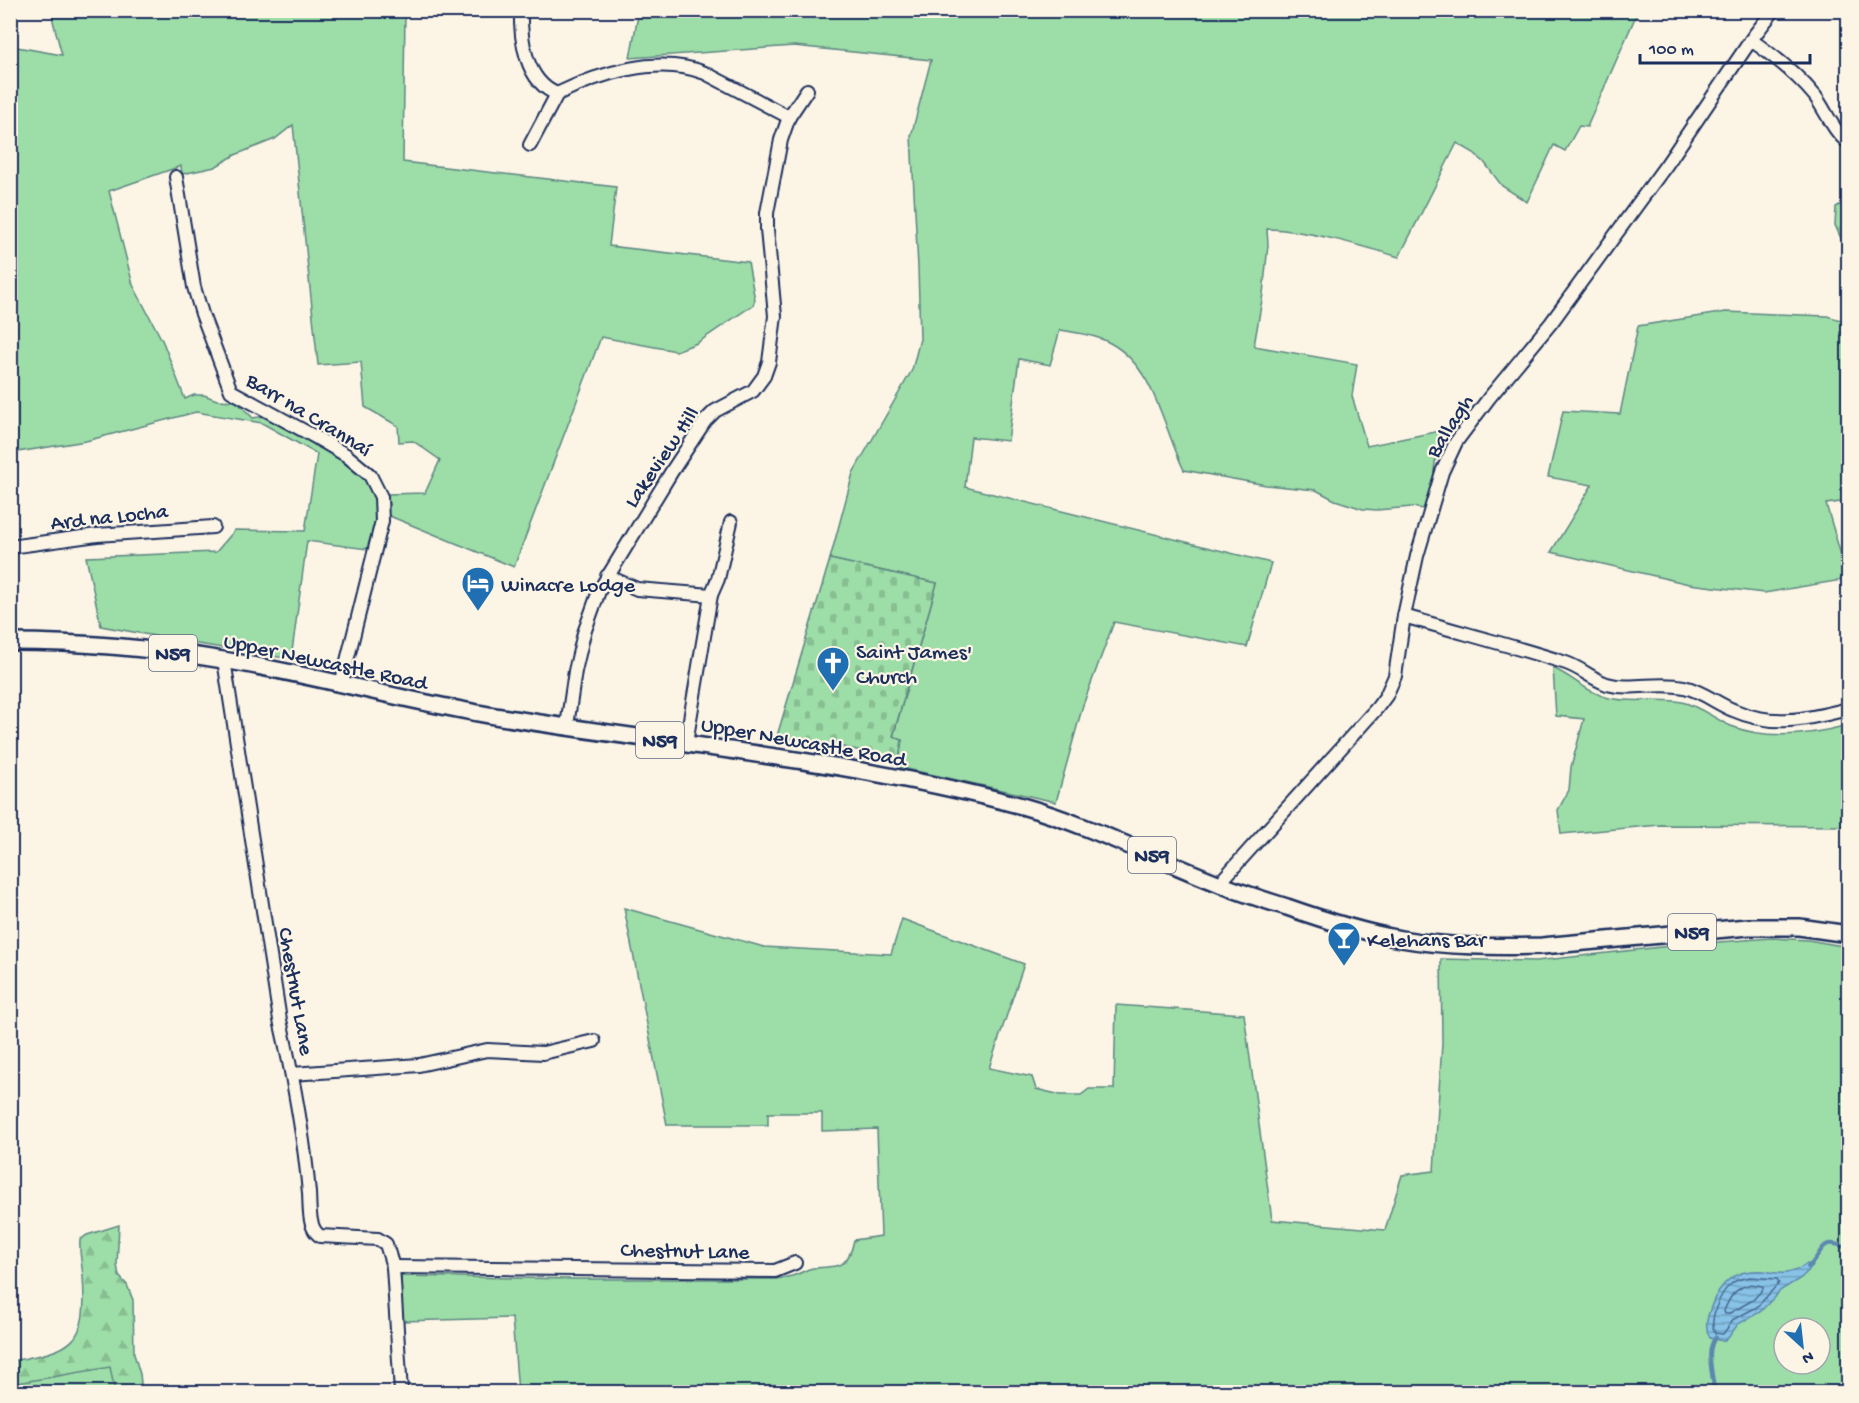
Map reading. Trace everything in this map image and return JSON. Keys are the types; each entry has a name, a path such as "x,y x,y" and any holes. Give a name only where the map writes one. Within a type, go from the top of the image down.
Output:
{"main road":[{"name":"Upper Newcastle Road","path":"10,642 61,642 132,647 224,660 445,708 686,742 837,767 984,796 1078,824 1222,885 1326,921 1396,938 1475,946 1536,946 1748,927 1799,927 1848,934"}],"street":[{"path":"521,10 521,34 525,53 544,86 557,94"},
{"name":"Ballagh","path":"1222,885 1225,877 1386,696 1395,676 1404,616 1422,536 1442,472 1456,442 1551,323 1647,192 1750,40 1774,10"},
{"path":"1750,40 1774,56 1801,81 1814,95 1838,132 1848,142"},
{"path":"530,145 557,94 596,78 632,69 677,65 690,67 713,76 789,117"},
{"name":"Lakeview Hill","path":"567,726 575,671 584,633 599,591 607,576 705,421 715,411 753,391 764,376 769,362 775,324 774,290 766,229 767,213 776,162 789,117 807,90"},
{"name":"Barr na Crannaí","path":"176,177 194,287 205,324 231,391 346,455 370,475 381,497 382,521 341,685"},
{"path":"686,742 711,595 718,579 731,522"},
{"name":"Ard na Locha","path":"10,547 97,535 213,527"},
{"path":"607,576 637,589 711,595"},
{"path":"1404,616 1568,664 1604,683 1625,687 1672,685 1691,688 1733,710 1761,719 1799,720 1848,709"},
{"name":"Chestnut Lane","path":"224,660 280,1020 292,1074 308,1183 312,1228 320,1236 378,1239 386,1244 393,1267 401,1392"},
{"path":"292,1074 419,1065 487,1050 543,1053 594,1041"},
{"name":"Chestnut Lane","path":"393,1267 775,1271 795,1263"}],"green space":[{"path":"639,10 1638,11 1587,127 1579,126 1565,151 1554,145 1527,202 1502,186 1484,162 1457,143 1399,257 1316,235 1267,229 1268,245 1263,294 1254,346 1357,364 1352,396 1367,446 1450,429 1449,436 1436,458 1430,500 1423,509 1412,507 1363,509 1335,500 1316,490 1266,485 1184,470 1156,400 1138,367 1110,343 1098,338 1060,330 1050,365 1019,359 1008,441 971,437 965,487 1271,563 1247,647 1114,622 1083,705 1056,802 898,767 902,740 893,737 937,583 830,559 853,473 912,370 920,339 911,136 931,60 794,46 630,58"},
{"path":"53,11 405,11 403,162 616,187 609,246 748,262 755,300 753,305 697,343 676,351 601,337 514,567 387,515 389,505 387,494 425,493 440,460 413,441 399,442 398,426 365,407 361,362 318,365 293,125 275,139 235,155 215,167 182,174 181,166 109,191 133,285 163,342 185,399 194,395 204,395 217,400 236,401 253,418 265,416 311,440 346,462 360,474 371,486 377,505 367,549 307,541 291,659 101,626 86,557 216,552 235,530 305,531 317,454 262,423 196,412 86,441 11,453 11,46 62,55 53,21"},
{"path":"1848,202 1848,254 1835,225 1836,207"},
{"path":"1726,312 1827,316 1848,322 1848,501 1826,504 1848,579 1764,593 1689,584 1551,552 1592,485 1548,477 1563,411 1620,414 1638,326"},
{"path":"830,559 937,583 893,736 902,740 899,759 843,747 842,751 777,736"},
{"path":"1553,668 1601,696 1618,700 1682,702 1695,706 1731,726 1760,734 1805,734 1848,725 1848,826 1660,825 1561,834 1558,810 1569,790 1571,767 1584,719 1556,716"},
{"path":"624,908 764,947 891,954 902,919 1024,964 989,1068 1032,1077 1036,1089 1061,1095 1081,1095 1089,1089 1114,1089 1116,1005 1244,1014 1272,1220 1385,1230 1402,1175 1434,1171 1442,1043 1441,959 1536,961 1679,945 1771,938 1808,940 1848,947 1848,1392 518,1392 512,1318 402,1321 401,1276 776,1279 811,1269 841,1264 849,1256 854,1240 881,1236 877,1129 822,1131 822,1113 768,1113 768,1125 667,1125"},
{"path":"119,1225 117,1265 119,1276 127,1285 133,1300 134,1354 142,1392 115,1392 110,1367 11,1384 11,1361 62,1348 79,1331 84,1300 80,1240 87,1235"},
{"path":"118,1349 130,1392 11,1392 11,1367"}],"water":[{"path":"1807,1264 1813,1266 1801,1278 1781,1290 1760,1312 1738,1324 1728,1338 1723,1341 1710,1338 1707,1319 1719,1291 1730,1279 1744,1272 1789,1272"}],"waterway":[{"path":"1808,1267 1826,1245 1836,1244 1844,1247 1848,1245"},
{"path":"1714,1392 1710,1356 1712,1343 1716,1337"}],"place":[{"name":"Winacre Lodge","path":"478,612"},
{"name":"Saint James' Church","path":"833,692"},
{"name":"Kelehans Bar","path":"1344,967"}]}
